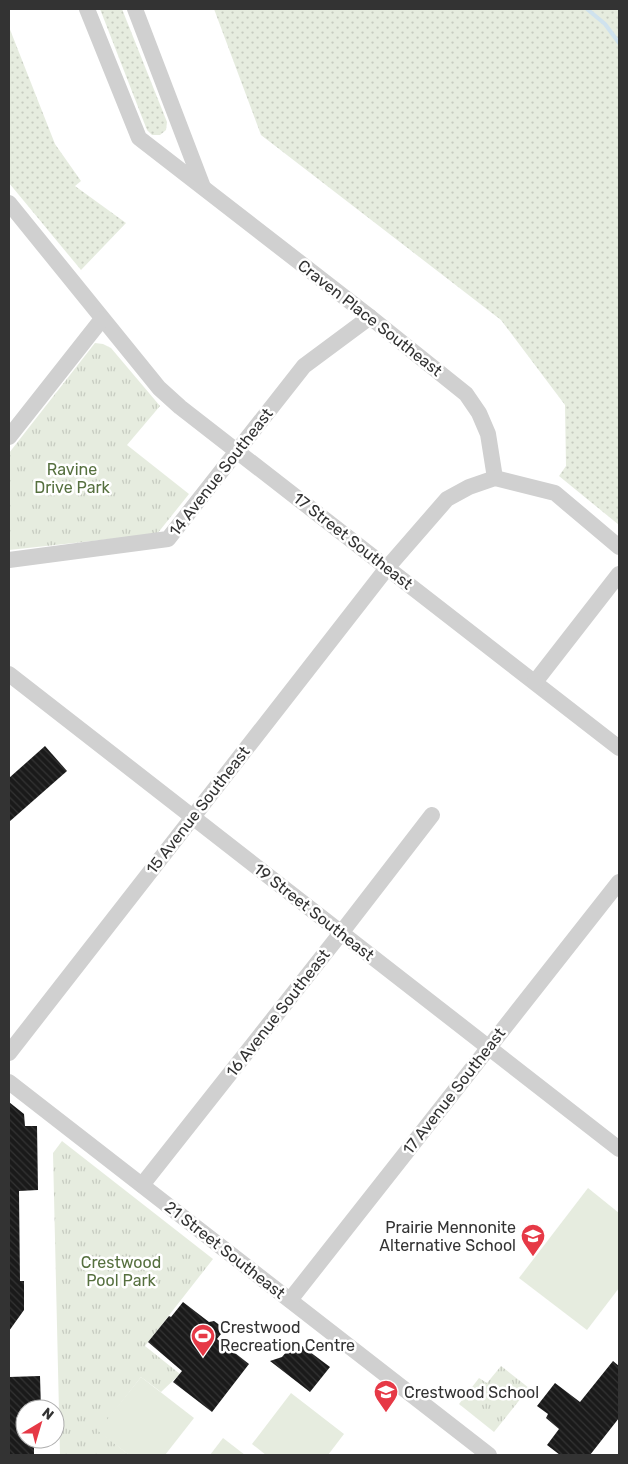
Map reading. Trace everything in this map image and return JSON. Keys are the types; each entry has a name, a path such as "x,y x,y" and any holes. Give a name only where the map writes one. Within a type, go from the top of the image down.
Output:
{"street":[{"name":"Craven Place Southeast","path":"87,9 139,138 466,394 479,413 488,434 495,478"},
{"path":"135,9 203,187"},
{"name":"17 Street Southeast","path":"9,203 159,388 237,451 619,748"},
{"name":"14 Avenue Southeast","path":"9,560 168,540 304,366 370,317"},
{"path":"9,437 102,319"},
{"path":"495,478 555,493 619,548"},
{"name":"15 Avenue Southeast","path":"9,1053 387,568 447,499 469,487 495,478"},
{"path":"535,682 619,574"},
{"name":"19 Street Southeast","path":"9,674 619,1149"},
{"name":"16 Avenue Southeast","path":"142,1185 432,815"},
{"name":"17 Avenue Southeast","path":"290,1300 619,882"},
{"name":"21 Street Southeast","path":"9,1082 489,1455"}],"green space":[{"path":"100,9 122,9 167,122 166,130 160,135 152,135 147,130"},
{"path":"214,9 619,9 619,525 559,476 566,466 565,405 501,320 261,135"},
{"path":"9,27 55,144 81,181 75,186 126,223 81,270 9,183"},
{"name":"Ravine Drive Park","path":"95,343 111,348 160,406 127,445 189,494 157,534 9,550 9,453"},
{"name":"Crestwood Pool Park","path":"62,1141 213,1259 145,1346 180,1374 161,1392 141,1377 99,1431 129,1455 60,1455 60,1449 65,1449 65,1399 59,1399 53,1153"},
{"path":"588,1188 619,1213 619,1288 587,1330 519,1278"},
{"path":"501,1366 529,1388 494,1432 459,1404 479,1378 487,1383"},
{"path":"141,1377 194,1418 165,1455 129,1455 98,1431"},
{"path":"291,1393 344,1434 328,1455 266,1455 252,1444"},
{"path":"223,1438 245,1455 210,1455"}],"building":[{"path":"45,746 67,771 9,822 9,778"},
{"path":"9,1102 24,1114 25,1126 37,1126 38,1190 19,1191 20,1281 24,1281 24,1310 9,1331"},
{"name":"Crestwood Recreation Centre","path":"183,1302 209,1322 214,1321 225,1329 217,1339 249,1364 212,1412 173,1382 182,1371 148,1342"},
{"path":"298,1343 330,1367 310,1392 270,1361 282,1357 293,1344"},
{"path":"613,1361 619,1366 619,1418 590,1455 560,1455 547,1445 559,1429 546,1418 548,1414 537,1406 555,1383 580,1402"},
{"path":"40,1376 41,1399 15,1399 15,1449 34,1449 34,1455 9,1455 9,1377"}],"waterway":[{"path":"587,9 605,24 619,43"}],"place":[{"name":"Prairie Mennonite Alternative School","path":"533,1257"},
{"name":"Crestwood Recreation Centre","path":"203,1357"},
{"name":"Crestwood School","path":"386,1413"}]}
